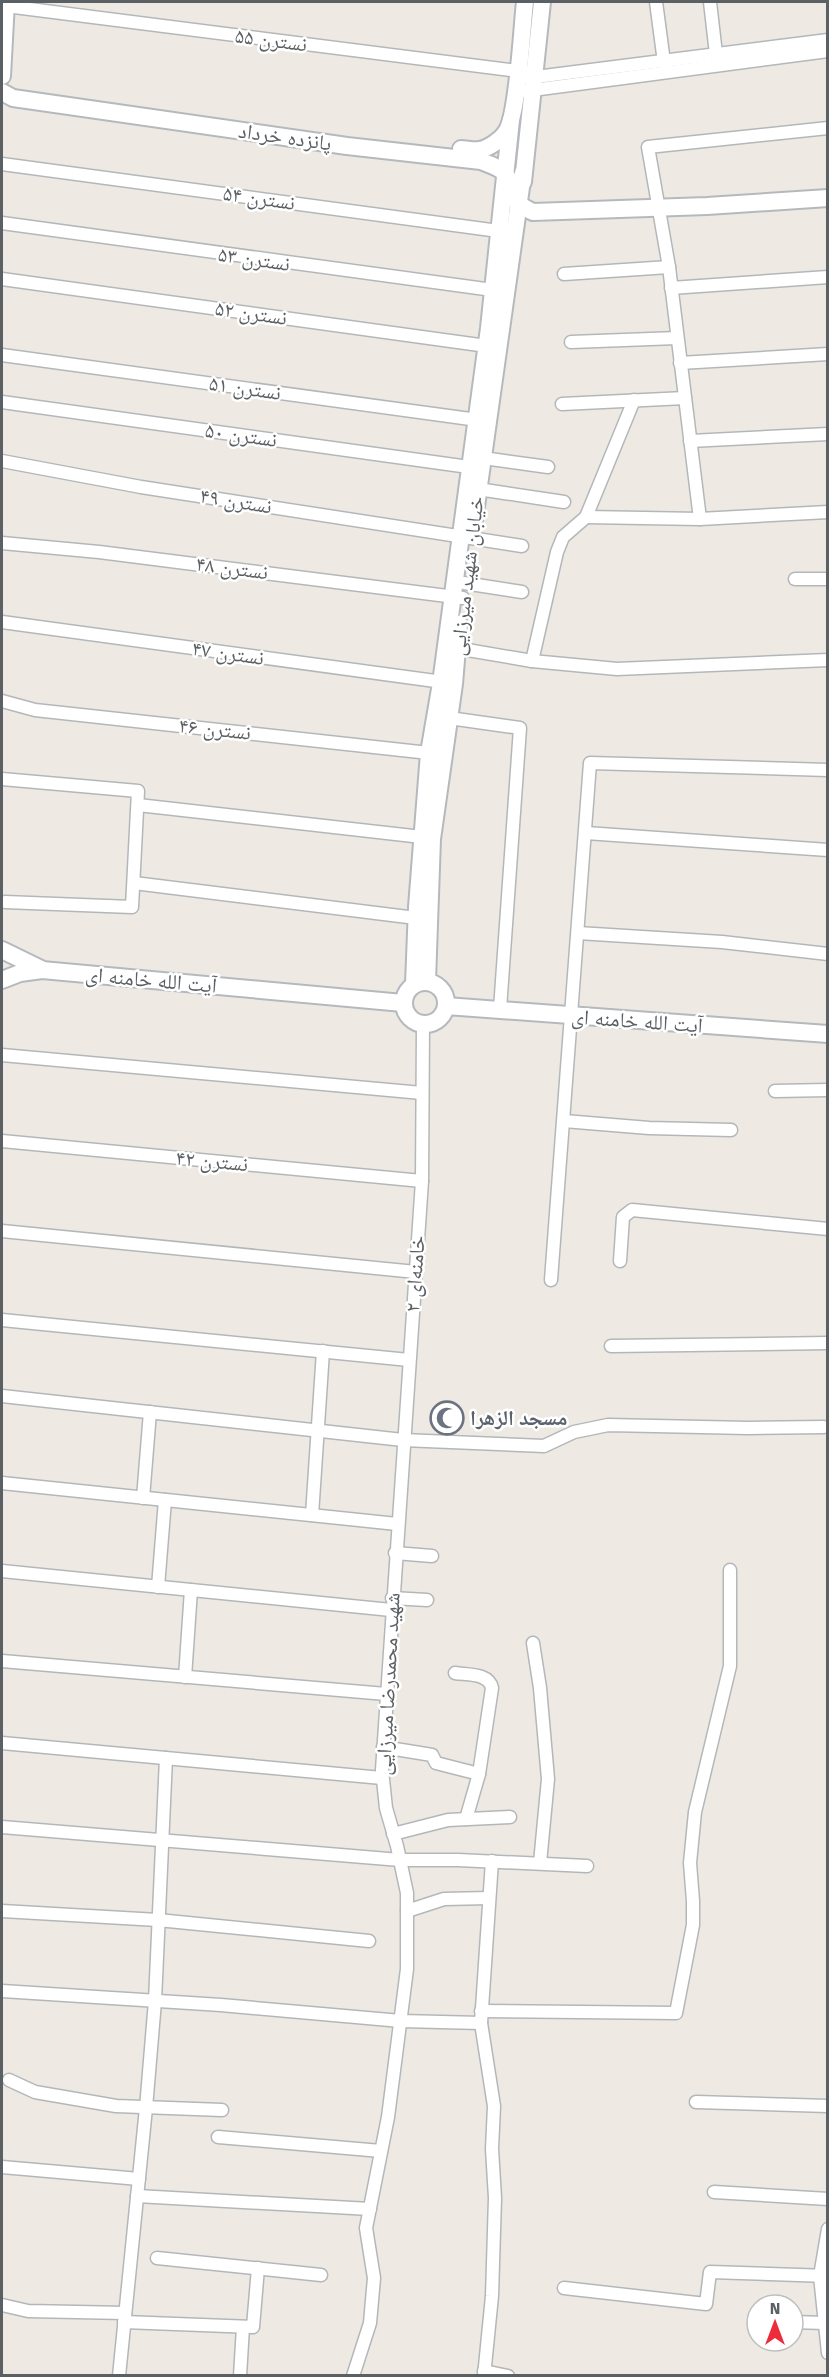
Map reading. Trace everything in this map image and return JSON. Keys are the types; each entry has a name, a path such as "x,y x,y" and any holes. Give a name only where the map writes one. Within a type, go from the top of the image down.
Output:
{"street":[{"path":"525,2 509,153 515,174 528,202 537,205 659,204 828,198"},
{"path":"515,174 528,135 542,2"},
{"path":"656,2 664,62"},
{"path":"710,2 716,54"},
{"path":"2,76 6,4"},
{"name":"نسترن ۵۵","path":"6,4 516,81 534,80"},
{"path":"534,80 828,40"},
{"path":"516,81 828,51"},
{"name":"پانزده خرداد","path":"2,92 12,91 296,132 479,150 495,142 506,132 512,120"},
{"name":"پانزده خرداد","path":"2,92 13,98 189,124 347,146 481,161 515,174"},
{"path":"699,519 669,267 648,147 828,128"},
{"path":"481,161 509,153 528,135"},
{"name":"نسترن ۵۴","path":"2,164 508,232"},
{"name":"خیابان شهید میرزایی","path":"508,232 519,206 515,174"},
{"name":"خیابان شهید میرزایی","path":"421,983 432,839 448,718 448,683 452,647 515,174"},
{"path":"519,206 532,212 544,213 828,188"},
{"name":"نسترن ۵۳","path":"2,223 501,291"},
{"path":"564,274 669,267"},
{"path":"671,288 828,277"},
{"name":"نسترن ۵۲","path":"2,279 493,347"},
{"path":"571,342 677,338"},
{"path":"680,363 828,354"},
{"name":"نسترن ۵۱","path":"2,355 482,420"},
{"path":"562,404 684,398"},
{"path":"532,661 557,552 563,537 586,518 634,400"},
{"name":"نسترن ۵۰","path":"2,402 478,465 548,467"},
{"path":"690,441 828,434"},
{"name":"نسترن ۴۹","path":"2,461 141,487 522,546"},
{"name":"خیابان شهید میرزایی","path":"466,537 478,489 478,465"},
{"path":"478,489 564,502"},
{"path":"586,518 699,519 828,512"},
{"name":"نسترن ۴۸","path":"2,543 460,592 522,592"},
{"path":"795,579 828,579"},
{"name":"نسترن ۴۷","path":"2,622 448,683"},
{"path":"452,647 532,661 618,669 828,660"},
{"name":"خیابان شهید میرزایی","path":"421,983 416,918 429,753 448,683"},
{"name":"نسترن ۴۶","path":"2,701 35,710 429,753"},
{"path":"448,718 520,728 500,1009"},
{"path":"551,1280 590,763 828,770"},
{"path":"2,779 138,791 132,908 5,902"},
{"path":"138,805 422,837"},
{"path":"586,833 828,850"},
{"path":"134,883 416,918"},
{"path":"578,933 722,942 828,954"},
{"path":"2,950 42,970"},
{"path":"2,980 20,973 42,970"},
{"name":"آیت الله خامنه ای","path":"42,970 404,1002"},
{"path":"421,983 442,990 446,1006 441,1017 430,1024 411,1019 404,1009 406,992 421,983"},
{"name":"آیت الله خامنه ای","path":"446,1006 828,1034"},
{"name":"خامنه‌ای ۲","path":"397,1524 422,1181 423,1024"},
{"path":"2,1055 422,1093"},
{"path":"775,1091 828,1090"},
{"path":"564,1121 649,1128 731,1130"},
{"name":"نسترن ۴۲","path":"2,1142 422,1181"},
{"path":"620,1262 623,1216 632,1210 828,1229"},
{"path":"2,1231 416,1272"},
{"path":"2,1320 409,1360"},
{"path":"611,1346 828,1342"},
{"path":"312,1515 323,1352"},
{"path":"2,1396 403,1440 544,1446 574,1432 608,1425 824,1427"},
{"path":"143,1497 150,1413"},
{"path":"2,1483 397,1524"},
{"path":"158,1587 165,1500"},
{"name":"شهید محمدرضا میرزایی","path":"353,2376 370,2323 374,2278 366,2228 381,2151 407,1969 407,1893 386,1808 382,1778 397,1524"},
{"path":"395,1553 432,1556"},
{"path":"2,1991 401,2021 676,2013 693,1925 690,1863 695,1812 730,1666 730,1570"},
{"path":"2,1571 191,1590 392,1604 427,1600"},
{"path":"185,1677 191,1590"},
{"path":"532,1643 540,1688 548,1779 540,1863"},
{"path":"2,1661 386,1694"},
{"path":"455,1672 486,1677 491,1682 492,1688 480,1774 466,1819"},
{"path":"2,1743 382,1778"},
{"path":"383,1747 432,1755 436,1763 480,1774"},
{"path":"119,2376 155,2001 166,1758"},
{"path":"393,1834 448,1820 510,1818"},
{"path":"2,1827 400,1860 492,1861 587,1866"},
{"path":"492,1861 481,2017 494,2106 492,2149 495,2198 492,2296 484,2374 508,2376"},
{"path":"407,1911 444,1899 489,1898"},
{"path":"2,1911 158,1920 369,1941"},
{"path":"9,2080 35,2092 116,2106 222,2110"},
{"path":"696,2102 828,2106"},
{"path":"218,2137 381,2151"},
{"path":"2,2167 139,2179"},
{"path":"714,2192 828,2199"},
{"path":"138,2196 370,2209"},
{"path":"828,2229 824,2276 828,2353"},
{"path":"157,2258 321,2274"},
{"path":"2,2305 28,2311 253,2328 258,2268"},
{"path":"564,2288 706,2304 710,2272 824,2276"},
{"path":"805,2321 825,2319"},
{"path":"240,2376 243,2327"}],"place":[{"name":"مسجد الزهرا","path":"447,1418"}]}
